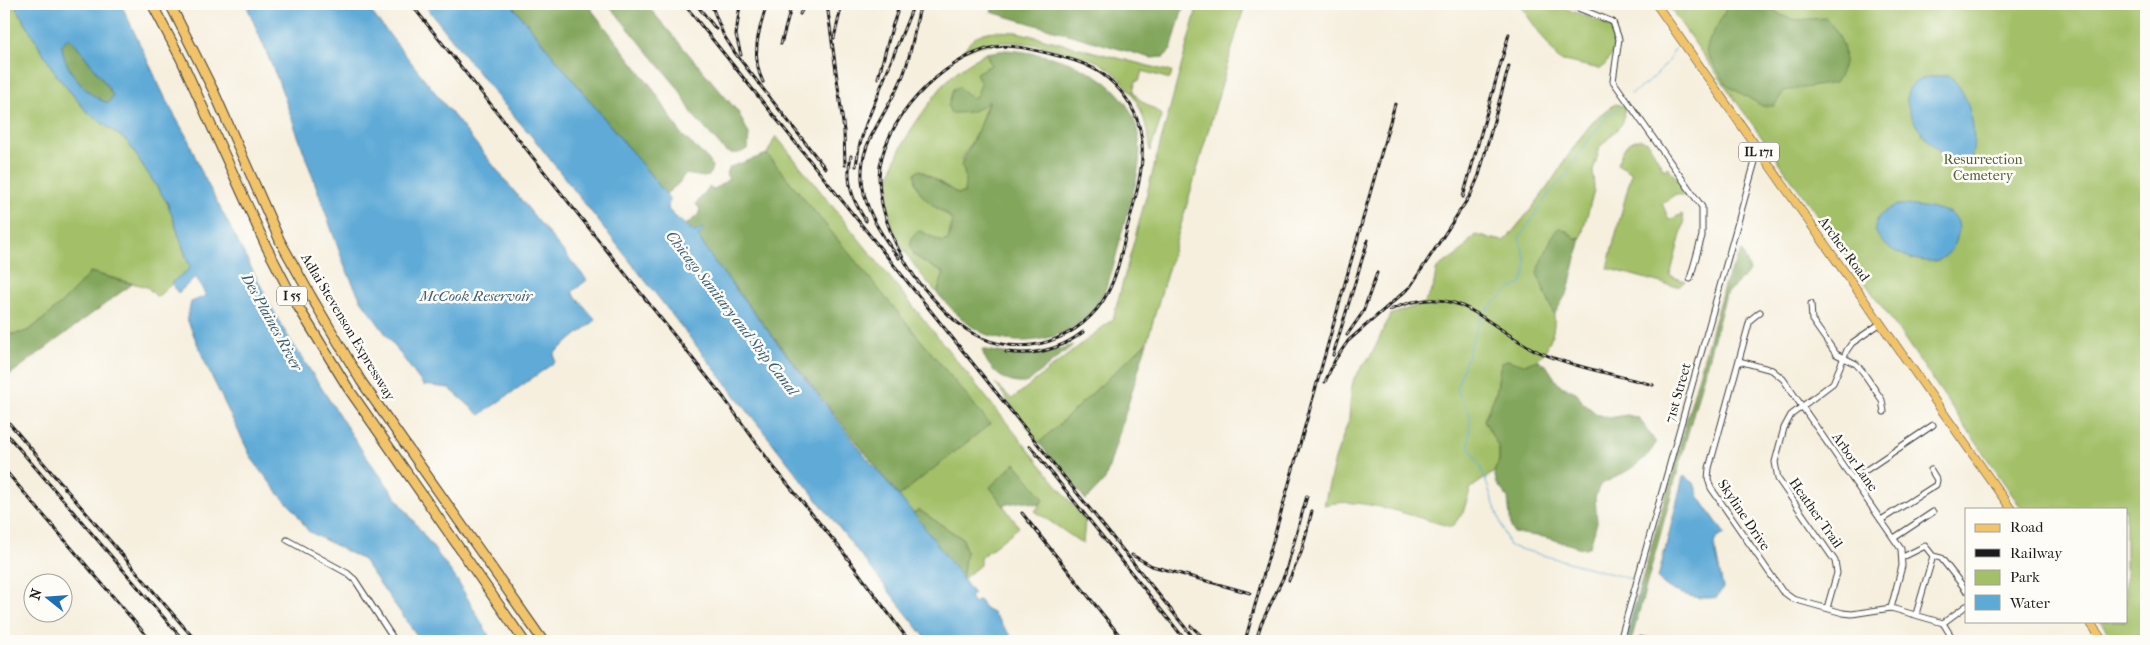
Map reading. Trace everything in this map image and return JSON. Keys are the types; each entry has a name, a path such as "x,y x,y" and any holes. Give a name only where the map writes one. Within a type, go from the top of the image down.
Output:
{"highway":[{"name":"I 55","path":"152,4 181,59 262,238 294,300 348,388 524,641"},
{"name":"Adlai Stevenson Expressway","path":"170,4 214,92 280,242 312,298 361,381 542,641"}],"main road":[{"name":"Archer Road","path":"1656,4 2010,508"},
{"path":"2090,622 2103,641"}],"street":[{"path":"1568,4 1613,22 1619,39 1613,82 1702,207 1702,236 1690,279"},
{"name":"71st Street","path":"1620,641 1758,150"},
{"path":"1811,304 1812,320 1836,354 1856,364 1864,372 1882,400 1884,412"},
{"name":"Skyline Drive","path":"1760,312 1750,320 1709,468 1709,486 1782,591 1793,598 1852,614 1891,608"},
{"name":"Heather Trail","path":"1827,608 1836,576 1835,561 1778,479 1775,469 1776,454 1785,425 1791,415 1833,383 1852,343 1881,323"},
{"name":"Arbor Lane","path":"1739,361 1777,373 1803,407 1894,538 1903,557"},
{"path":"1853,480 1933,425"},
{"path":"1881,520 1936,485 1937,480 1930,470"},
{"path":"1894,538 1934,512"},
{"path":"287,540 355,580 395,641"},
{"path":"1954,641 1943,623 1891,608 1903,557 1925,546 1933,556 1941,558 1965,589"},
{"path":"1916,614 1933,556"},
{"path":"1943,623 1965,607"},
{"path":"1635,640 1649,641"}],"green space":[{"path":"4,4 14,4 57,76 87,112 127,141 168,204 190,268 157,297 147,287 90,272 60,304 34,327 24,332 4,335"},
{"path":"511,4 587,4 651,86 682,135 709,160 712,167 709,176 685,174 679,183 666,194"},
{"path":"608,4 646,4 738,112 749,134 748,148 743,152 737,153 725,151 693,115 678,88"},
{"path":"994,4 1184,4 1171,50 1164,57 1151,58 991,12"},
{"path":"1198,4 1245,4 1147,342 1039,443 995,383 1012,399 1113,319"},
{"path":"1519,4 1553,4 1610,25 1613,49 1609,60 1600,69 1559,60"},
{"name":"Resurrection Cemetery","path":"1667,4 2146,4 2146,641 2114,641 2101,622 2128,622 2128,508 2021,508 1900,332"},
{"path":"1728,4 1767,4 1768,7 1783,16 1795,20 1826,18 1837,33 1844,49 1844,65 1835,83 1784,91 1774,106 1762,106 1727,85 1706,52 1710,39"},
{"path":"994,31 1017,32 1172,72 1170,79 1142,71 1139,81 1136,81 1133,92 1162,116 1150,151 1145,123 1140,109 1134,96 1116,74 1104,65 1091,59 1032,44 1010,42 988,44 963,51 976,37"},
{"path":"68,38 75,43 106,84 113,96 108,103 92,94 77,80 71,71 63,53 62,44"},
{"path":"1006,50 1027,52 1070,63 1090,72 1107,84 1122,99 1133,117 1140,150 1136,182 1111,272 1100,300 1078,324 1047,338 1031,341 1014,341 998,338 983,333 970,325 937,293 944,273 918,258 913,253 911,247 911,240 915,233 920,231 942,242 948,240 952,225 949,216 932,204 920,192 916,183 915,173 920,170 958,194 964,193 965,175 961,165 978,130 989,101 981,108 972,111 951,113 948,107 953,89 959,87 972,99 977,95 981,84 976,73 991,65 986,53"},
{"path":"986,53 991,65 977,95 972,99 953,89 948,107 989,98 978,130 962,159 966,182 964,193 958,194 920,170 933,206 952,221 948,240 942,242 920,231 913,255 944,273 937,293 903,248 893,227 888,207 888,186 894,164 905,141 936,94 964,66"},
{"path":"1616,104 1626,107 1622,124 1600,147 1593,171 1594,190 1581,238 1575,238 1566,230 1538,273 1550,301 1554,317 1553,331 1548,346 1538,359 1532,363 1524,365 1507,360 1501,363 1496,393 1484,420 1499,448 1499,461 1494,472 1471,488 1463,512 1452,527 1371,505 1338,503 1324,505 1335,459 1349,419 1351,390 1354,378 1373,352 1390,315 1424,303 1433,289 1436,271 1439,266 1456,256 1475,235 1503,241 1508,237 1540,198 1585,131 1605,110"},
{"path":"776,136 1085,520 1083,544 1035,511 1044,499 990,487 1019,527 980,558 980,565 962,580 966,551 963,539 919,510 912,514 899,496 989,423 767,154"},
{"path":"1640,139 1648,142 1664,170 1668,167 1690,197 1676,194 1662,203 1669,220 1682,214 1684,223 1670,276 1685,281 1680,286 1672,286 1607,268 1631,176 1631,172 1617,164 1627,145"},
{"path":"767,154 990,424 899,496 713,260 698,236 704,230 702,228 696,233 686,225 698,215 700,209 696,204 709,187 713,190 729,179 726,174 730,167"},
{"path":"1560,227 1575,238 1581,238 1568,291 1554,315 1537,273 1552,237"},
{"path":"1742,251 1750,271 1726,294 1631,641 1625,641 1725,282"},
{"path":"90,272 132,284 4,379 4,335 24,332 34,327 60,304"},
{"path":"1147,342 1105,480 1086,500 1039,443"},
{"path":"1073,345 1028,382 1020,383 1005,379 999,375 988,363 982,349 1028,354"},
{"path":"1507,360 1524,365 1537,360 1546,365 1559,385 1576,392 1583,403 1597,414 1609,418 1627,415 1639,418 1656,443 1639,463 1600,485 1595,497 1597,522 1590,546 1585,549 1544,537 1514,533 1511,528 1508,498 1497,484 1494,472 1499,461 1499,448 1484,420 1496,393 1501,363"},
{"path":"1015,463 1044,499 1038,505 1024,501 1003,505 990,487"},
{"path":"919,510 963,539 966,551 962,580 912,514"}],"water":[{"name":"Des Plaines River","path":"14,4 121,4 168,104 188,139 201,171 282,327 365,455 457,580 492,641 421,641 363,560 308,531 295,511 278,493 252,459 208,369 187,319 191,302 206,296 196,277 178,293 171,283 190,268 168,204 127,141 87,112 57,76","holes":["68,38 75,43 113,96 108,103 84,87 77,80 66,62 62,44"]},
{"name":"McCook Reservoir","path":"246,4 365,4 587,280 572,292 596,320 554,353 555,362 480,415 449,388 423,385 361,300 345,267 278,80"},
{"name":"Chicago Sanitary and Ship Canal","path":"424,4 511,4 666,194 669,200 668,209 670,212 695,232 702,228 704,230 698,236 713,260 870,462 919,520 974,594 970,597 974,603 979,600 987,610 993,613 1015,641 928,641 534,139 496,95"},
{"path":"1949,76 1957,83 1963,93 1968,105 1973,130 1974,143 1969,164 1960,166 1945,157 1918,128 1910,112 1907,98 1911,86 1925,78"},
{"path":"1896,205 1938,209 1955,217 1959,229 1956,241 1947,255 1941,259 1930,261 1901,254 1888,247 1878,237 1875,227 1880,216"},
{"path":"1683,477 1694,483 1699,497 1725,534 1717,538 1714,543 1723,588 1717,597 1702,598 1685,595 1669,588 1658,578"}],"waterway":[{"path":"1684,13 1687,4"},
{"path":"1631,94 1656,75 1675,49"},
{"path":"1620,108 1609,114 1592,135 1568,172 1550,192 1519,238 1526,262 1523,279 1520,285 1510,289 1489,307 1479,321 1456,389 1470,414 1469,446 1481,468 1509,546 1631,579"},
{"path":"1628,641 1642,583"}],"railway":[{"path":"411,4 724,398 772,465 840,548 909,641"},
{"path":"684,4 1196,641"},
{"path":"696,4 716,29"},
{"path":"711,4 723,34 735,53 825,168"},
{"path":"740,4 736,35 741,55"},
{"path":"763,82 759,72 756,52 761,23 767,4"},
{"path":"781,44 792,4"},
{"path":"800,14 805,4"},
{"path":"827,4 844,131 845,165"},
{"path":"834,38 842,4"},
{"path":"878,78 900,4"},
{"path":"856,166 866,124 914,4"},
{"path":"899,258 872,217 866,202 862,171 864,155 870,139 902,78 911,51 921,4"},
{"path":"1463,197 1509,34"},
{"path":"919,283 911,272 891,233 882,205 879,177 882,156 890,135 902,115 935,78 975,53 1002,46 1031,49 1077,61 1093,68 1114,84 1128,100 1137,117 1141,135 1141,172 1117,269 1108,292 1097,309 1083,323 1067,334 1049,341 1030,345 1010,345 991,341 972,333 945,311 921,285"},
{"path":"1325,382 1335,360 1348,341 1410,287 1471,194 1479,175 1509,66"},
{"path":"1245,641 1395,104"},
{"path":"851,156 849,182 857,206 866,221"},
{"path":"1333,355 1368,240"},
{"path":"1347,335 1363,312 1377,273"},
{"path":"1390,310 1414,302 1435,300 1453,303 1470,310 1539,352 1580,366 1653,385"},
{"path":"1006,352 1027,353 1047,350 1066,343 1083,332"},
{"path":"4,417 196,641"},
{"path":"4,431 184,641"},
{"path":"1030,446 1186,641"},
{"path":"4,469 151,641"},
{"path":"1256,641 1261,624 1285,574 1307,496"},
{"path":"1289,580 1301,553 1312,511"},
{"path":"1022,513 1124,641"},
{"path":"1132,555 1152,566 1250,593"},
{"path":"1191,626 1207,641"}]}
